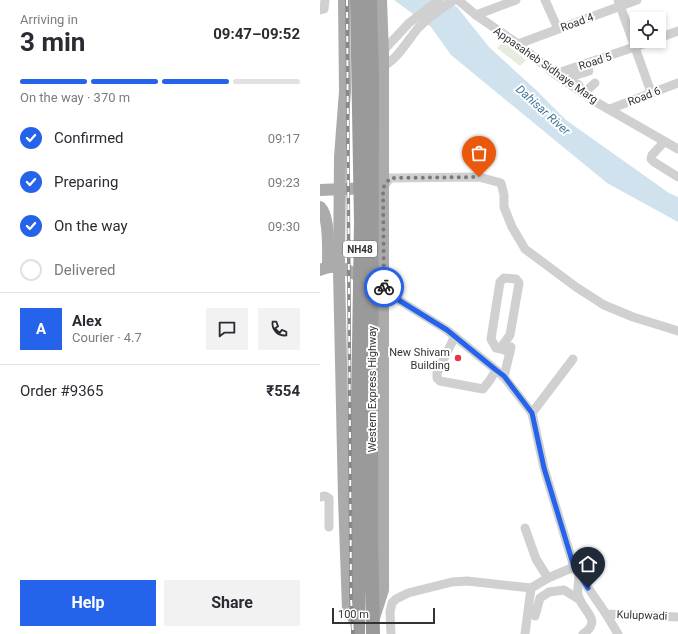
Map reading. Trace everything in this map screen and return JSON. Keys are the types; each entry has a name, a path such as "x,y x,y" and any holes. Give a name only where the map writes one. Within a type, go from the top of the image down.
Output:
{"highway":[{"name":"Western Express Highway","path":"357,0 361,222 359,277 364,499 373,628"},
{"name":"Western Express Highway","path":"358,630 364,499 372,80 376,2"}],"main road":[{"path":"332,260 340,190 345,71 344,0"},
{"path":"373,628 386,602 383,590 383,51 376,2"},
{"path":"320,190 383,188"},
{"path":"320,207 323,209 326,219 332,260 348,609 358,630"},
{"name":"Kulupwadi","path":"332,260 384,291"}],"street":[{"path":"320,10 324,9 325,0"},
{"path":"345,53 383,51 409,23 439,0"},
{"path":"476,15 516,0"},
{"path":"545,0 558,29"},
{"name":"Road 4","path":"518,44 620,3 637,0"},
{"path":"345,71 382,67 392,60 417,31 454,1"},
{"name":"Appasaheb Sidhaye Marg","path":"454,1 518,44 555,74 586,91 610,109 678,150"},
{"path":"620,3 630,34"},
{"path":"666,35 678,31"},
{"name":"Road 5","path":"555,74 582,70 632,48"},
{"path":"634,48 651,92"},
{"path":"582,70 573,76 571,80 586,91 595,83"},
{"name":"Road 6","path":"610,109 651,92 678,83"},
{"path":"664,142 652,155 651,159 678,177"},
{"path":"383,188 390,178 479,177 500,183 504,195 504,208 512,227 525,249 576,287 604,304 633,317 678,331"},
{"path":"502,278 516,279 518,283 510,335 502,346 505,350 496,348 493,344 491,335 500,282 502,278"},
{"name":"Kulupwadi","path":"384,291 447,330 504,376 532,413 544,468 574,567 618,634"},
{"path":"504,376 505,350 516,328"},
{"path":"455,336 437,373 437,378 440,381 483,389 496,370"},
{"path":"532,413 573,359"},
{"path":"320,497 325,496 329,498 329,528"},
{"path":"525,528 536,559 548,578"},
{"path":"391,634 390,612 386,602 408,593 452,582 467,581 531,588 548,578 574,567"},
{"path":"579,576 578,595 590,615 592,622 591,627 584,634"},
{"path":"528,634 525,634 531,588"},
{"path":"535,616 540,598 549,592 564,590 580,600"},
{"name":"Kulupwadi","path":"606,614 678,617"},
{"path":"586,624 590,615"}],"shaded area":[{"path":"503,42 526,60 520,66 497,48"}],"water":[{"name":"Dahisar River","path":"394,0 445,0 457,7 489,47 566,120 669,193 678,197 678,222 607,183 451,55 431,27"}],"railway":[{"path":"347,0 351,597 353,634"}],"way so far":[{"path":"384,287 383,188 390,178 455,176 479,177"}],"place":[{"name":"New Shivam Building","path":"458,358"}],"route":[{"path":"384,287 384,291 447,330 504,376 532,413 544,468 574,567 588,588"}]}
